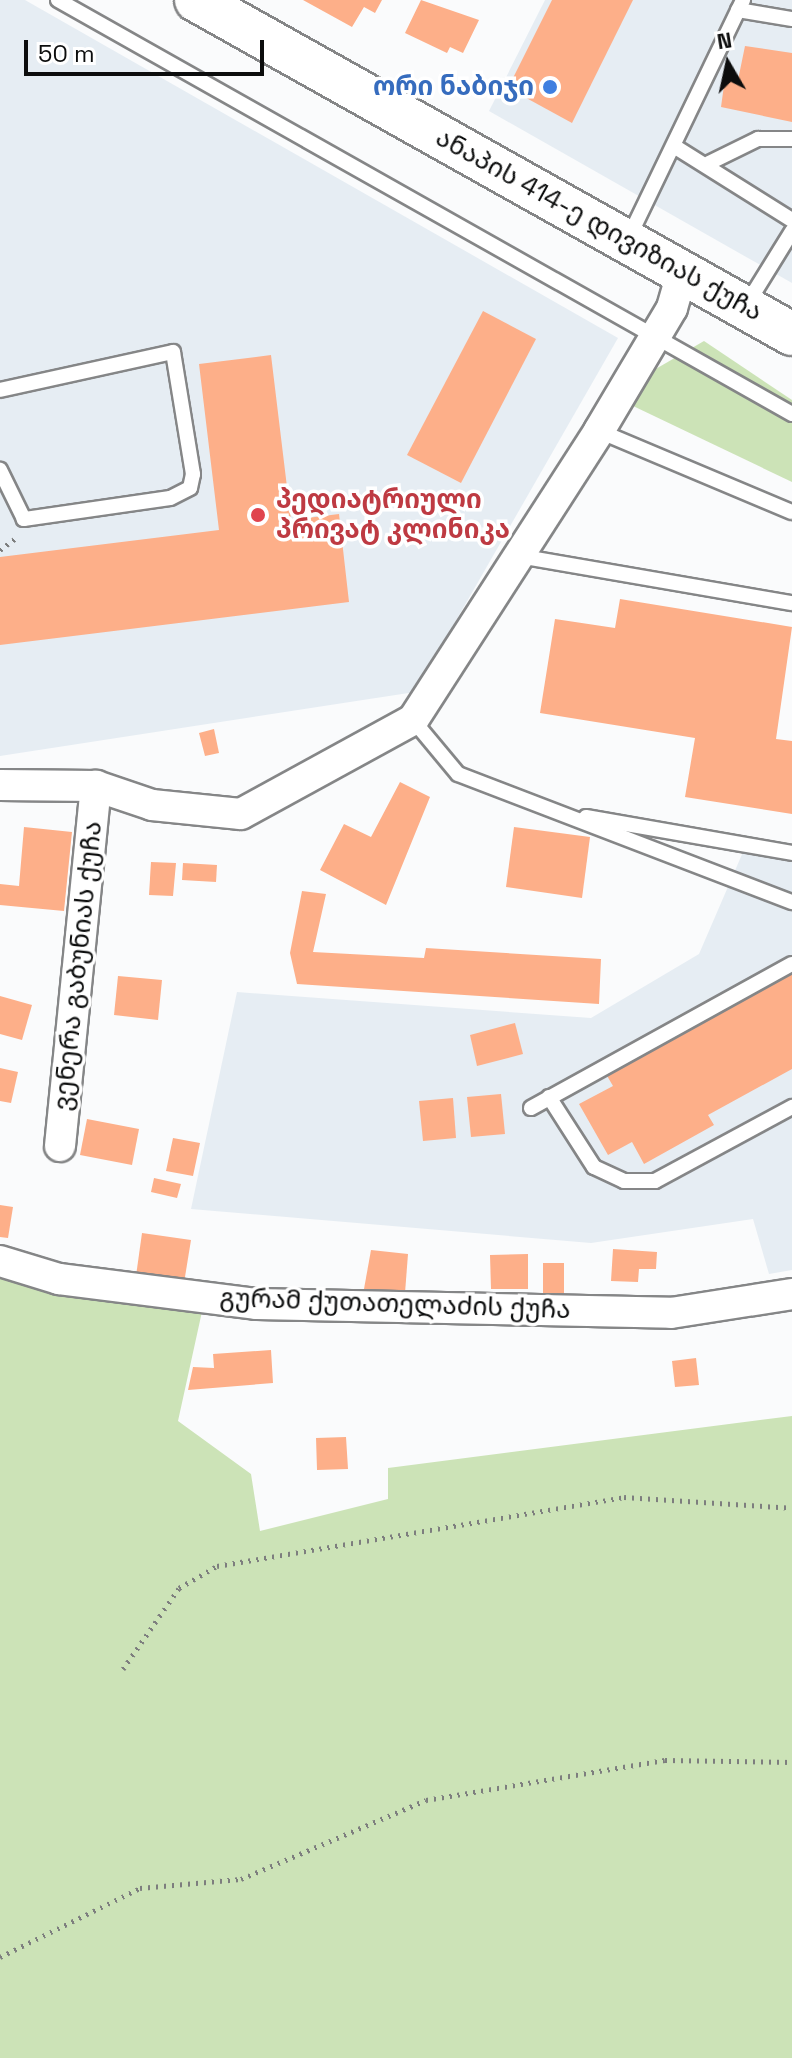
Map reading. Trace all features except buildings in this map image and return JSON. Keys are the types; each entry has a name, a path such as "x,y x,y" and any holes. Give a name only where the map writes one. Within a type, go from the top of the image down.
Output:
{"main road":[{"name":"ანაპის 414-ე დივიზიას ქუჩა","path":"196,0 792,334"}],"street":[{"name":"ვენერა გაბუნიას ქუჩა","path":"0,785 96,786 152,805 241,814 413,720 599,431 656,335 682,272"},
{"name":"ვენერა გაბუნიას ქუჩა","path":"60,1146 96,786"},
{"name":"გურამ ქუთათელაძის ქუჩა","path":"0,1261 59,1279 257,1304 671,1313 792,1294"}],"lane":[{"path":"58,0 792,414"},
{"path":"626,241 677,148 740,5 792,19"},
{"path":"709,163 758,139 792,139"},
{"path":"677,148 709,163 792,220"},
{"path":"745,308 792,231"},
{"path":"0,390 173,352 193,474 190,488 170,498 24,519 0,470"},
{"path":"599,431 792,512"},
{"path":"518,556 792,603"},
{"path":"413,720 458,774 792,902"},
{"path":"554,811 792,853"},
{"path":"531,1108 792,964"},
{"path":"549,1097 594,1167 624,1181 655,1181 792,1107"}],"path":[{"path":"123,1669 179,1588 217,1566 624,1497 792,1508"},
{"path":"0,1957 140,1888 241,1879 426,1800 665,1760 792,1762"}],"shaded area":[{"name":"პედიატრიული პრივატ კლინიკა","path":"0,0 25,0 618,338 415,692 0,756"},
{"path":"545,0 792,0 792,283 489,111"},
{"path":"743,852 792,861 792,1270 769,1274 753,1219 591,1243 191,1209 237,992 591,1018 699,954"}],"green space":[{"path":"704,341 792,400 792,482 631,405 647,374"},
{"path":"0,1276 203,1307 178,1421 251,1474 260,1531 388,1499 388,1468 792,1416 792,2058 0,2058"}],"place":[{"name":"ორი ნაბიჯი","path":"550,87"},
{"name":"პედიატრიული პრივატ კლინიკა","path":"258,515"}]}
